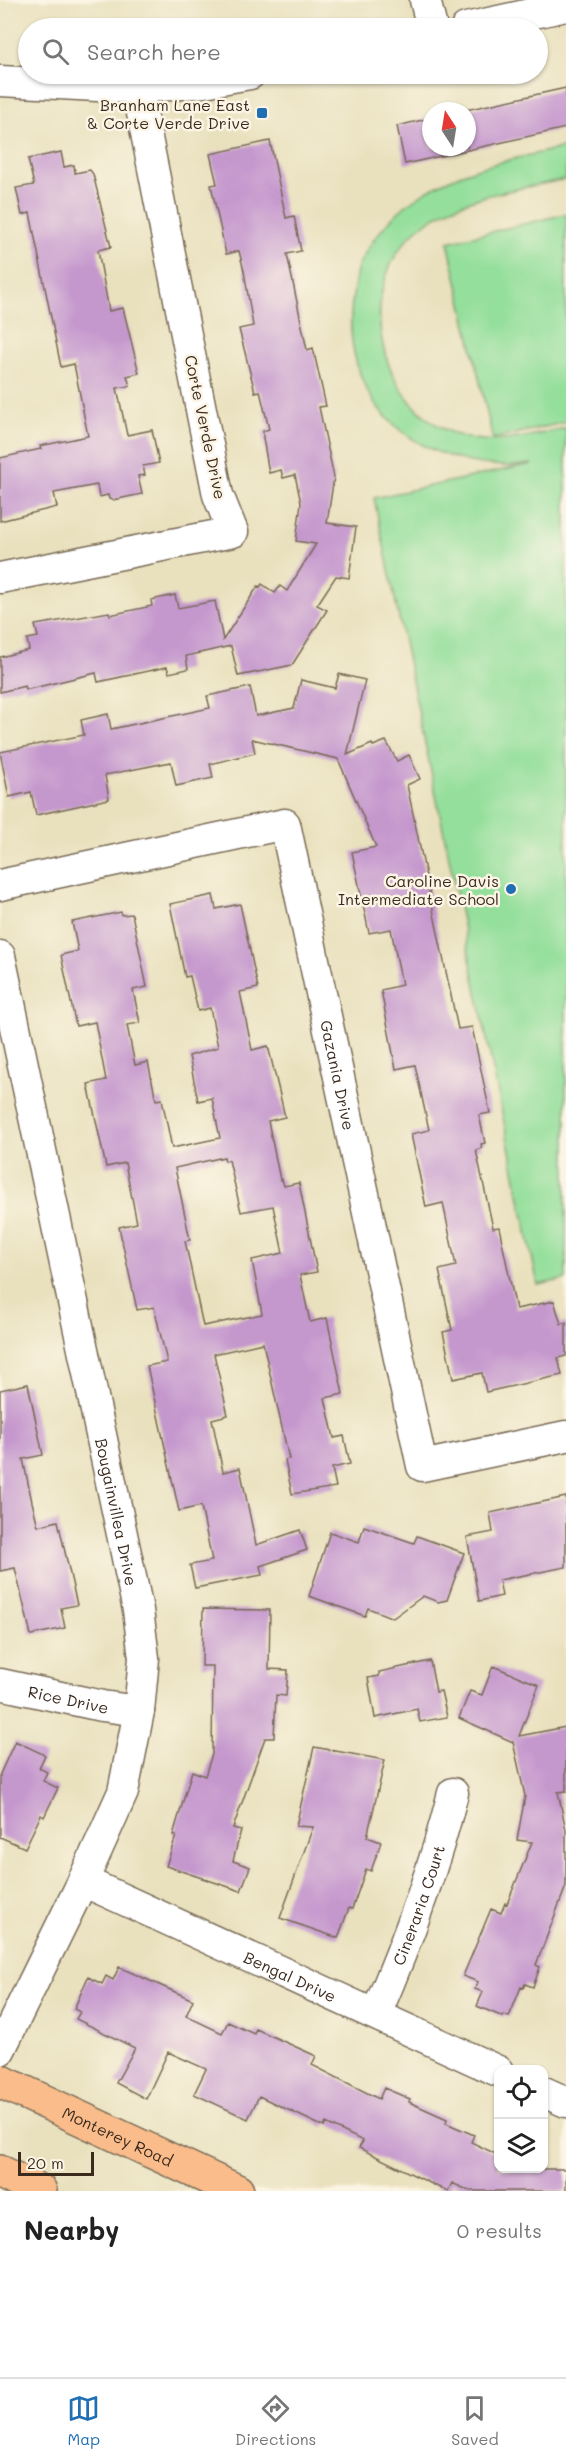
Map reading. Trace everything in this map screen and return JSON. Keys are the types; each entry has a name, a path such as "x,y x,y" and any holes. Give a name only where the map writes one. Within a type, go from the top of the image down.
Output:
{"main road":[{"name":"Monterey Road","path":"0,2081 237,2191"},
{"path":"0,2172 40,2191"}],"street":[{"path":"425,0 430,18"},
{"path":"511,18 566,6"},
{"path":"0,81 18,82"},
{"path":"59,84 137,88 182,84"},
{"name":"Corte Verde Drive","path":"0,578 233,532 218,495 137,88"},
{"name":"Gazania Drive","path":"0,885 285,824 422,1466 566,1436"},
{"name":"Bougainvillea Drive","path":"0,956 138,1610 144,1658 139,1711 123,1792 83,1881 0,2050"},
{"name":"Rice Drive","path":"0,1684 102,1706 139,1711"},
{"name":"Cineraria Court","path":"376,2014 398,1963 438,1853 453,1793"},
{"name":"Bengal Drive","path":"83,1881 494,2069"},
{"path":"548,2094 566,2102"}],"green space":[{"path":"566,147 566,179 474,199 424,224 401,247 387,275 380,305 381,337 390,367 405,395 427,418 455,434 482,440 524,437 566,428 566,1279 538,1285 374,498 532,464 512,466 465,461 437,452 399,429 385,416 364,384 353,347 351,308 358,267 368,248 381,230 413,200 430,189 467,172"},
{"path":"566,214 566,422 493,439 448,242"}],"building":[{"path":"566,88 566,128 476,148 476,108"},
{"path":"422,120 422,156 441,156 405,164 397,126"},
{"path":"270,141 286,218 294,216 301,251 287,254 307,350 313,348 326,406 319,407 334,477 327,523 356,527 349,578 336,576 317,605 327,610 292,665 238,676 231,646 186,656 188,669 169,673 167,667 98,682 96,673 25,690 25,686 0,692 0,657 29,650 27,639 38,637 35,625 109,612 110,615 152,606 151,600 175,595 178,608 215,601 223,640 258,586 262,584 275,593 280,586 287,591 316,544 296,541 301,503 295,475 283,478 281,470 269,473 263,431 269,429 260,391 255,392 239,329 253,326 244,271 239,251 226,254 211,185 217,184 210,154"},
{"path":"61,152 64,167 74,165 75,173 90,170 93,174 111,247 98,250 109,311 123,308 139,373 127,376 130,386 117,388 127,435 152,430 159,463 143,466 145,475 138,476 142,494 113,500 109,499 108,495 99,497 97,485 54,493 57,507 0,521 0,458 41,449 40,446 88,436 74,364 61,367 30,213 22,215 16,188 34,185 28,159"},
{"path":"339,674 365,680 347,755 372,744 373,746 386,741 397,761 409,755 420,779 407,785 458,1029 472,1027 490,1113 479,1115 485,1143 481,1144 482,1148 476,1150 493,1228 499,1227 516,1309 554,1301 561,1324 566,1323 566,1356 558,1358 562,1375 486,1392 482,1373 453,1379 443,1332 452,1330 439,1270 456,1266 443,1203 426,1207 411,1134 429,1130 415,1065 396,1069 389,1033 381,990 402,985 391,929 369,933 352,852 376,847 338,759 252,739 255,753 210,764 213,778 176,786 171,762 105,775 109,799 36,815 31,792 9,797 0,752 84,735 81,720 108,714 111,729 210,708 207,696 250,687 256,716 294,708 301,680 335,688"},
{"path":"213,895 216,909 240,904 258,988 240,992 252,1050 268,1046 279,1091 285,1117 268,1121 280,1180 282,1179 284,1186 299,1183 317,1272 300,1275 310,1322 327,1318 343,1394 325,1398 334,1438 344,1436 350,1464 332,1468 336,1487 292,1494 285,1460 289,1459 263,1343 214,1354 228,1415 212,1419 223,1472 240,1468 256,1545 300,1530 307,1550 260,1566 262,1575 195,1588 190,1565 212,1561 201,1506 179,1511 147,1366 167,1362 154,1307 137,1310 119,1227 137,1223 125,1163 106,1167 88,1084 106,1080 95,1022 76,1026 61,955 78,951 72,922 121,912 122,915 132,914 147,987 133,990 140,1023 127,1025 135,1065 148,1062 156,1100 162,1099 172,1148 220,1138 212,1098 198,1101 189,1056 218,1047 210,1008 198,1011 190,976 185,977 170,904","holes":["224,1157 225,1161 229,1160 241,1212 273,1206 283,1253 252,1260 262,1314 203,1326 185,1241 190,1240 175,1168"]},
{"path":"28,1384 43,1455 23,1459 32,1502 38,1526 58,1521 77,1605 61,1608 65,1628 31,1635 15,1568 0,1571 0,1390"},
{"path":"566,1497 566,1567 499,1580 502,1596 479,1601 467,1537 493,1532 490,1513"},
{"path":"364,1526 414,1543 417,1536 464,1553 447,1600 438,1602 423,1596 393,1618 368,1608 365,1616 309,1596 330,1532 359,1542"},
{"path":"203,1609 270,1610 269,1669 288,1670 286,1696 276,1695 274,1738 265,1738 233,1828 241,1830 233,1861 250,1867 241,1891 166,1866 192,1771 205,1776 212,1754 213,1666 202,1666"},
{"path":"430,1661 436,1692 441,1691 447,1717 420,1722 417,1709 375,1718 368,1678 379,1676 379,1672"},
{"path":"493,1666 539,1685 519,1736 566,1727 566,1791 558,1792 566,1830 566,1886 536,1965 540,1967 533,1987 525,1984 523,1988 521,1987 509,2017 504,2015 503,2017 477,2006 483,1992 475,1989 478,1982 463,1976 491,1909 501,1913 505,1903 507,1904 532,1842 517,1840 525,1796 513,1742 459,1718 470,1691 482,1695"},
{"path":"15,1741 45,1755 39,1768 47,1772 43,1781 58,1788 44,1817 41,1815 25,1848 0,1837 0,1774"},
{"path":"314,1747 385,1760 367,1837 381,1842 371,1871 366,1869 352,1909 349,1908 338,1938 280,1918 313,1827 296,1826"},
{"path":"119,1967 193,2000 186,2016 222,2033 228,2022 254,2034 256,2029 316,2056 312,2065 379,2099 384,2088 410,2099 409,2102 447,2119 446,2123 474,2135 471,2142 494,2153 494,2173 548,2173 548,2169 566,2169 566,2191 470,2191 452,2183 446,2191 359,2148 363,2141 326,2123 324,2127 259,2096 248,2119 194,2094 206,2069 168,2052 146,2099 116,2083 135,2048 76,2019 80,2012 74,2009 88,1977 102,1984 106,1976 113,1980"}],"place":[{"name":"Branham Lane East & Corte Verde Drive","path":"262,113"},
{"name":"Caroline Davis Intermediate School","path":"511,889"}]}
